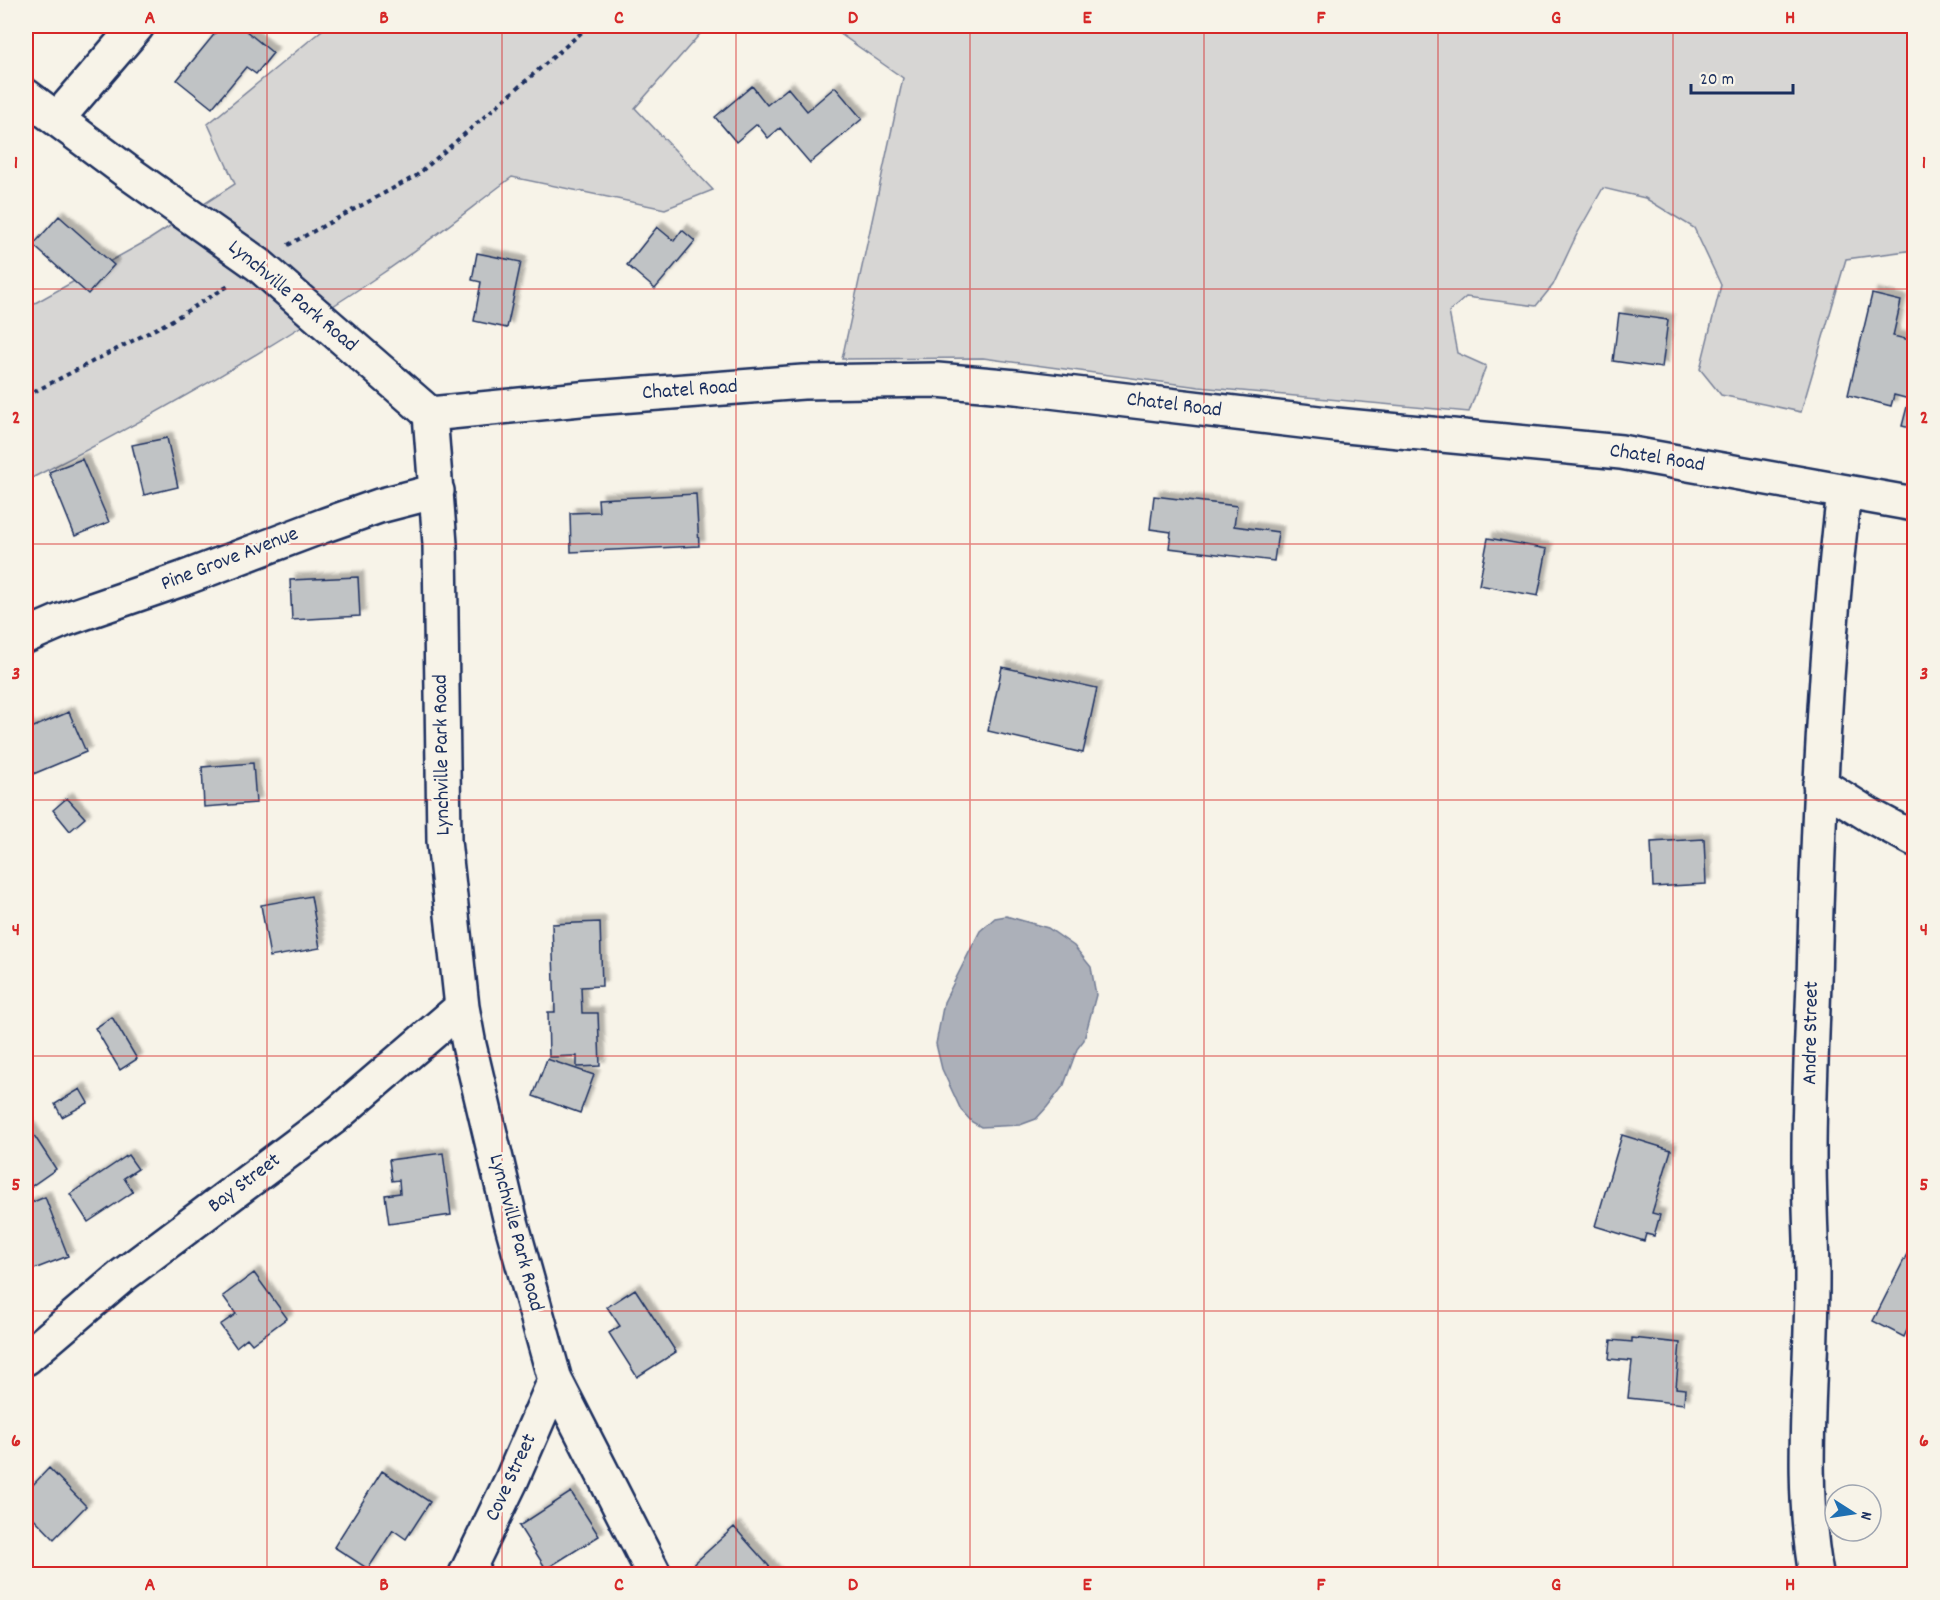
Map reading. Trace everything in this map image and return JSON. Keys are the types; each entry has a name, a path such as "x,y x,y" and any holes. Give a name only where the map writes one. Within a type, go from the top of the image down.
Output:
{"street":[{"path":"57,119 137,26"},
{"name":"Lynchville Park Road","path":"26,96 259,265 430,414 440,544 444,841 462,1007 469,1046 507,1206 555,1380 654,1575"},
{"name":"Chatel Road","path":"430,414 592,398 803,382 937,380 1016,387 1336,425 1621,452 1914,504"},
{"name":"Pine Grove Avenue","path":"26,636 63,620 346,517 437,491"},
{"name":"Andre Street","path":"1816,1575 1810,1540 1807,1468 1812,1273 1810,1145 1820,784 1836,559 1844,492"},
{"path":"1820,784 1870,816 1914,839"},
{"name":"Bay Street","path":"26,1358 122,1276 334,1117 462,1007"},
{"name":"Cove Street","path":"466,1575 513,1479 555,1380"}],"path":[{"path":"287,246 416,176 589,26"},
{"path":"26,396 169,322 236,281"}],"shaded area":[{"path":"327,26 707,26 635,108 713,190 665,209 512,177 397,264 294,331 162,409 26,481 26,308 150,239 235,184 208,124"},
{"path":"829,26 1914,26 1914,250 1846,259 1801,412 1721,395 1700,369 1721,285 1694,228 1645,198 1603,188 1576,236 1553,285 1536,306 1466,297 1449,312 1457,353 1486,366 1469,412 1199,387 983,358 842,359 903,78"},
{"path":"1006,916 1048,928 1074,946 1091,967 1096,995 1084,1040 1077,1049 1064,1085 1047,1107 1036,1119 1020,1125 981,1127 972,1122 961,1110 942,1069 936,1044 944,1002 980,931 995,918"}],"building":[{"path":"221,26 240,26 273,53 256,74 246,67 212,108 177,80"},
{"path":"752,86 767,105 788,88 807,111 835,87 862,119 810,163 780,128 768,138 757,124 736,142 715,117"},
{"path":"59,216 114,265 88,294 33,245"},
{"path":"657,227 674,241 682,230 695,241 655,289 627,265"},
{"path":"477,253 521,262 507,328 474,321 481,282 472,280"},
{"path":"1872,294 1901,301 1893,336 1914,341 1914,429 1902,426 1909,399 1894,395 1891,406 1848,395"},
{"path":"1619,313 1668,320 1662,368 1613,361"},
{"path":"167,438 178,487 144,495 132,445"},
{"path":"82,459 109,522 75,536 49,472"},
{"path":"696,494 699,546 571,552 570,513 599,512 598,499"},
{"path":"1154,496 1237,506 1234,526 1278,532 1274,561 1169,548 1171,532 1150,529"},
{"path":"1488,538 1547,549 1538,596 1479,585"},
{"path":"358,577 360,616 292,620 290,580"},
{"path":"1002,667 1097,688 1083,753 988,731"},
{"path":"69,712 86,752 26,777 26,724 29,729"},
{"path":"253,763 256,803 204,807 202,767"},
{"path":"67,798 85,818 70,831 53,810"},
{"path":"1704,839 1706,884 1653,887 1651,842"},
{"path":"311,896 320,948 270,957 261,905"},
{"path":"600,922 602,986 581,987 582,1013 598,1013 600,1066 577,1067 577,1056 549,1057 548,1012 555,1012 552,924"},
{"path":"112,1017 137,1059 120,1070 95,1028"},
{"path":"547,1059 594,1075 580,1113 533,1096"},
{"path":"80,1089 88,1103 62,1117 55,1104"},
{"path":"26,1123 56,1169 26,1190"},
{"path":"1622,1135 1671,1150 1652,1213 1660,1215 1654,1236 1646,1234 1644,1241 1595,1226"},
{"path":"443,1153 451,1215 389,1224 385,1195 400,1193 399,1180 392,1181 389,1160"},
{"path":"128,1155 138,1169 124,1178 133,1192 88,1222 70,1194"},
{"path":"45,1197 68,1256 29,1271 26,1263 26,1205"},
{"path":"1907,1254 1914,1257 1914,1315 1904,1337 1873,1321"},
{"path":"254,1273 287,1318 252,1344 247,1338 236,1347 220,1325 236,1314 223,1296"},
{"path":"635,1289 676,1352 637,1377 609,1333 620,1326 607,1307"},
{"path":"1632,1338 1680,1343 1676,1388 1685,1389 1684,1404 1628,1398 1632,1361 1609,1359 1611,1340 1632,1342"},
{"path":"49,1468 86,1506 54,1539 26,1510 26,1492"},
{"path":"382,1471 430,1502 406,1539 393,1530 368,1569 334,1547"},
{"path":"571,1492 599,1536 546,1569 519,1526"},
{"path":"734,1527 776,1574 689,1574 686,1571"}]}
